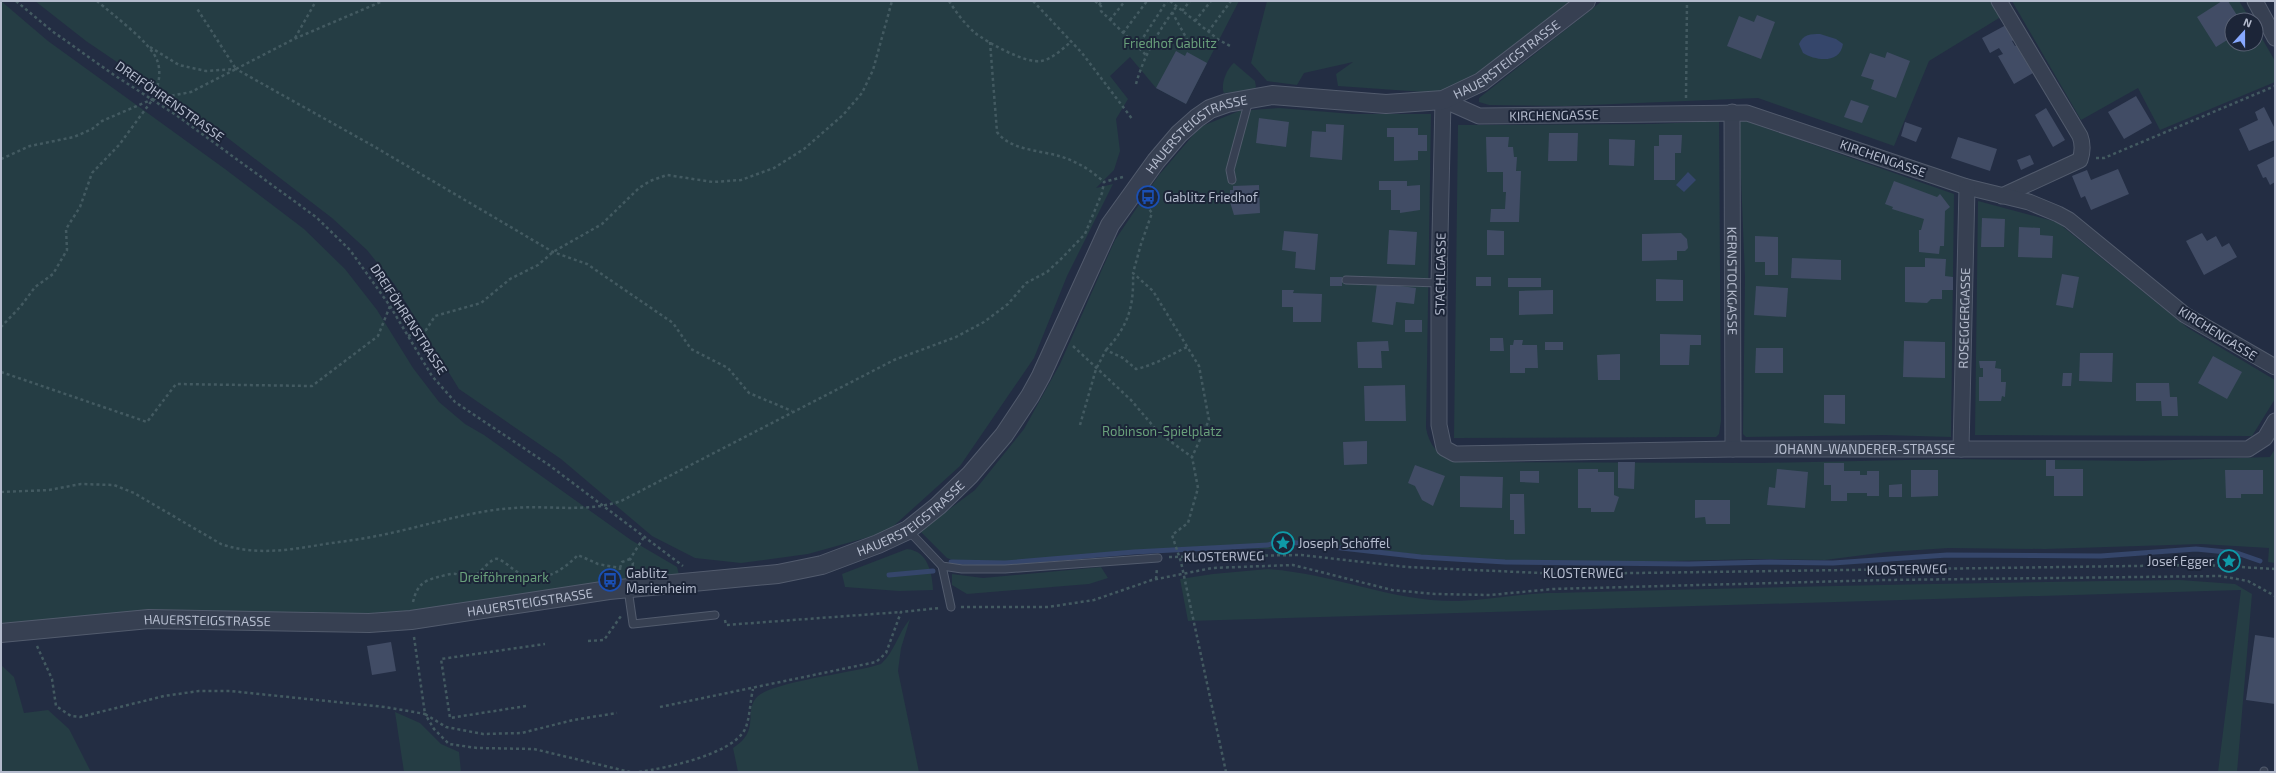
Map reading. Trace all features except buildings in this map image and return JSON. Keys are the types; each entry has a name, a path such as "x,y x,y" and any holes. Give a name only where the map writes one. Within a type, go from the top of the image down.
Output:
{"street":[{"name":"HAUERSTEIGSTRASSE","path":"1,633 149,619 369,623 411,620 625,589 715,581 801,570 857,553 908,530 956,490 1004,435 1030,396 1098,247 1116,215 1135,187 1171,143 1197,118 1216,107 1249,98 1272,95 1386,104 1443,100 1470,89 1481,82 1586,1"},
{"path":"1998,1 2080,136 2082,153 2080,160 2002,196"},
{"path":"2255,1 2275,38"},
{"name":"KIRCHENGASSE","path":"1443,100 1479,116 1747,113 1966,187 2029,202 2069,220 2185,315 2275,367"},
{"name":"STACHLGASSE","path":"1443,100 1439,283 1439,424 1444,448"},
{"name":"KERNSTOCKGASSE","path":"1732,112 1733,449"},
{"name":"ROSEGGERGASSE","path":"1961,449 1966,187"},
{"name":"JOHANN-WANDERER-STRASSE","path":"1444,448 1455,454 1733,449 2248,449 2265,438 2275,421"}],"lane":[{"path":"1232,180 1230,170 1249,98"},
{"path":"1346,280 1439,283"},
{"path":"908,530 942,566 951,607"},
{"path":"942,566 962,569 1005,569 1158,558"},
{"path":"625,589 633,624 714,615"}],"path":[{"name":"DREIFÖHRENSTRASSE","path":"16,1 52,31 114,75 153,99 316,217 350,250 390,306 432,376 455,402 549,465 689,569"},
{"path":"98,1 150,47 179,65 206,71 236,69"},
{"path":"294,39 316,1"},
{"path":"1,159 30,146 74,137 92,129 102,121 153,99 191,92 294,39 383,1"},
{"path":"408,336 426,330 435,316 481,303 510,279 538,265 553,252 602,224 639,188 650,181 667,175 713,182 741,180 774,168 804,149 843,115 862,93 873,70 892,1"},
{"path":"948,1 960,17 975,32 990,42 1029,61 1042,61 1054,56 1072,41"},
{"path":"1032,1 1072,41 1133,120"},
{"path":"1095,1 1099,5 1101,11 1147,56"},
{"path":"1099,5 1102,1"},
{"path":"1110,20 1125,1"},
{"path":"1123,32 1147,1"},
{"path":"1137,46 1169,1 1208,32 1232,47"},
{"path":"1182,11 1190,1"},
{"path":"1195,21 1211,1"},
{"path":"1208,32 1231,1"},
{"path":"1687,1 1687,113"},
{"path":"1136,84 1158,31 1177,6"},
{"path":"196,7 236,69 395,159 553,252 587,264 673,322 691,349 728,368 749,393 792,411"},
{"path":"1172,12 1188,41 1186,47"},
{"path":"990,42 997,132 1002,139 1021,147 1060,156 1091,170 1104,182"},
{"path":"1,327 21,306 35,288 53,274 67,250 66,229 80,207 92,172 119,145 153,99 158,86 159,72 157,60 150,47"},
{"path":"2080,160 2104,158 2275,86"},
{"path":"1080,425 1096,369 1106,350 1118,337 1131,312 1133,273 1141,244 1152,214 1135,187 1124,177 1104,182"},
{"path":"1,492 50,490 80,484 114,485 134,493 220,544 235,549 261,552 292,550 391,533 448,518 512,508 604,507 621,501 792,411 894,360 956,337 984,322 1008,304 1026,283 1047,272 1062,259 1085,234 1102,193 1104,182"},
{"path":"1133,273 1153,291 1198,366 1202,376 1209,420 1192,458 1198,488 1188,523 1172,535 1183,575 1226,772"},
{"path":"1,372 147,422 176,384 312,386 378,336 390,306"},
{"path":"1060,333 1096,369 1131,400 1159,433 1192,458"},
{"path":"1106,350 1122,358 1136,369 1152,365 1166,356 1187,348"},
{"path":"620,568 622,562 630,559 644,537"},
{"path":"630,559 633,563 632,568 624,572 620,568 598,564 578,555 558,572 543,577 534,578 525,576 498,559 494,559 475,576 470,578 456,574 425,580 420,583 415,592 411,620 426,714 434,729 450,744 477,748 534,749 630,772"},
{"name":"KLOSTERWEG","path":"1158,558 1301,555 1407,567 1563,574 2205,565 2275,569"},
{"path":"714,615 723,615 726,625 951,607 1048,607 1094,600 1152,580 1212,568 1293,565 1392,590 1435,594 1490,595 1553,589 1813,582 2220,576 2248,581 2275,596"},
{"path":"588,641 604,640 623,613 625,589"},
{"path":"660,707 753,689 876,662 886,653 901,612"},
{"path":"34,631 36,644 52,679 56,706 71,716 80,717 164,696 199,692 230,691 385,707 426,714 446,727 483,734 522,733 573,720 617,713"},
{"path":"526,706 450,718 441,659 545,644"},
{"path":"639,772 673,767 733,744 744,730 753,689"}],"green space":[{"name":"Dreiföhrenpark","path":"1,1 48,41 225,169 304,229 345,269 377,310 413,368 439,402 465,424 484,435 631,540 677,567 679,575 408,612 1,626"},
{"name":"Friedhof Gablitz","path":"35,1 1239,1 1186,104 1156,88 1130,57 1110,76 1128,99 1116,119 1120,151 1114,170 1096,188 1113,184 1067,276 1034,358 960,466 887,532 808,554 741,563 695,558 652,536 561,459 459,389 395,285 367,250 332,218 220,132 86,41"},
{"path":"1267,1 1571,1 1481,72 1438,93 1338,86 1336,74 1353,62 1304,73 1297,85 1267,81 1251,63"},
{"path":"1602,1 1994,1 2004,15 1929,61 1894,146 1758,98 1566,106 1489,105 1479,102 1479,98"},
{"path":"2012,1 2239,1 2246,12 2224,12 2224,52 2264,52 2264,42 2275,61 2275,82 2160,130 2138,88 2081,120"},
{"path":"1234,63 1255,81 1256,87 1253,90 1224,93 1223,86 1225,77 1231,65"},
{"name":"Robinson-Spielplatz","path":"1279,108 1353,114 1431,114 1426,428 1429,440 1435,449 1453,462 1761,463 1950,459 2141,461 2270,457 2275,449 2275,563 2268,562 2269,548 2201,544 2045,549 1949,548 1887,552 1825,560 1760,559 1632,562 1505,560 1421,555 1296,540 1292,550 1235,548 1135,553 1007,565 965,565 947,558 920,531 975,490 1024,429 1060,364 1115,240 1159,175 1200,127 1239,111"},
{"path":"1743,120 1954,194 1951,437 1884,435 1746,437 1743,434 1745,277 1739,123"},
{"path":"1719,121 1721,421 1719,434 1716,437 1454,438 1458,125 1652,124"},
{"path":"1978,201 2057,222 2188,328 2275,380 2275,399 2252,436 1975,435"},
{"path":"907,549 920,554 928,564 933,590 899,591 845,587 842,574"},
{"path":"1101,567 1108,578 1089,584 967,594 952,585 952,574 983,578"},
{"path":"1268,569 1316,576 1410,597 1458,601 1542,593 1789,587 2180,580 2235,584 2252,594 2237,772 2218,772 2241,590 1188,621 1180,579 1213,574"},
{"path":"910,619 901,648 898,671 919,772 738,772 733,748 742,741 747,734 751,708 758,696 781,686 881,664 890,653 902,630"},
{"path":"1,665 14,677 24,713 48,710 69,729 91,772 1,772"},
{"path":"395,712 420,723 441,744 459,752 461,772 404,772"}],"water":[{"path":"1820,34 1836,39 1843,44 1837,55 1832,58 1821,59 1808,56 1803,53 1799,44 1803,38 1805,36"},
{"path":"1688,172 1696,180 1684,192 1676,185"}],"waterway":[{"path":"951,562 1005,563 1134,552 1268,545 1280,541 1421,557 1505,562 1689,564 1770,562 1833,563 1947,555 2101,556 2196,549 2237,553 2260,561"},
{"path":"889,575 933,571"}],"place":[{"name":"Gablitz Friedhof","path":"1148,197"},
{"name":"Joseph Schöffel","path":"1283,543"},
{"name":"Josef Egger","path":"2229,561"},
{"name":"Gablitz Marienheim","path":"610,580"}]}
